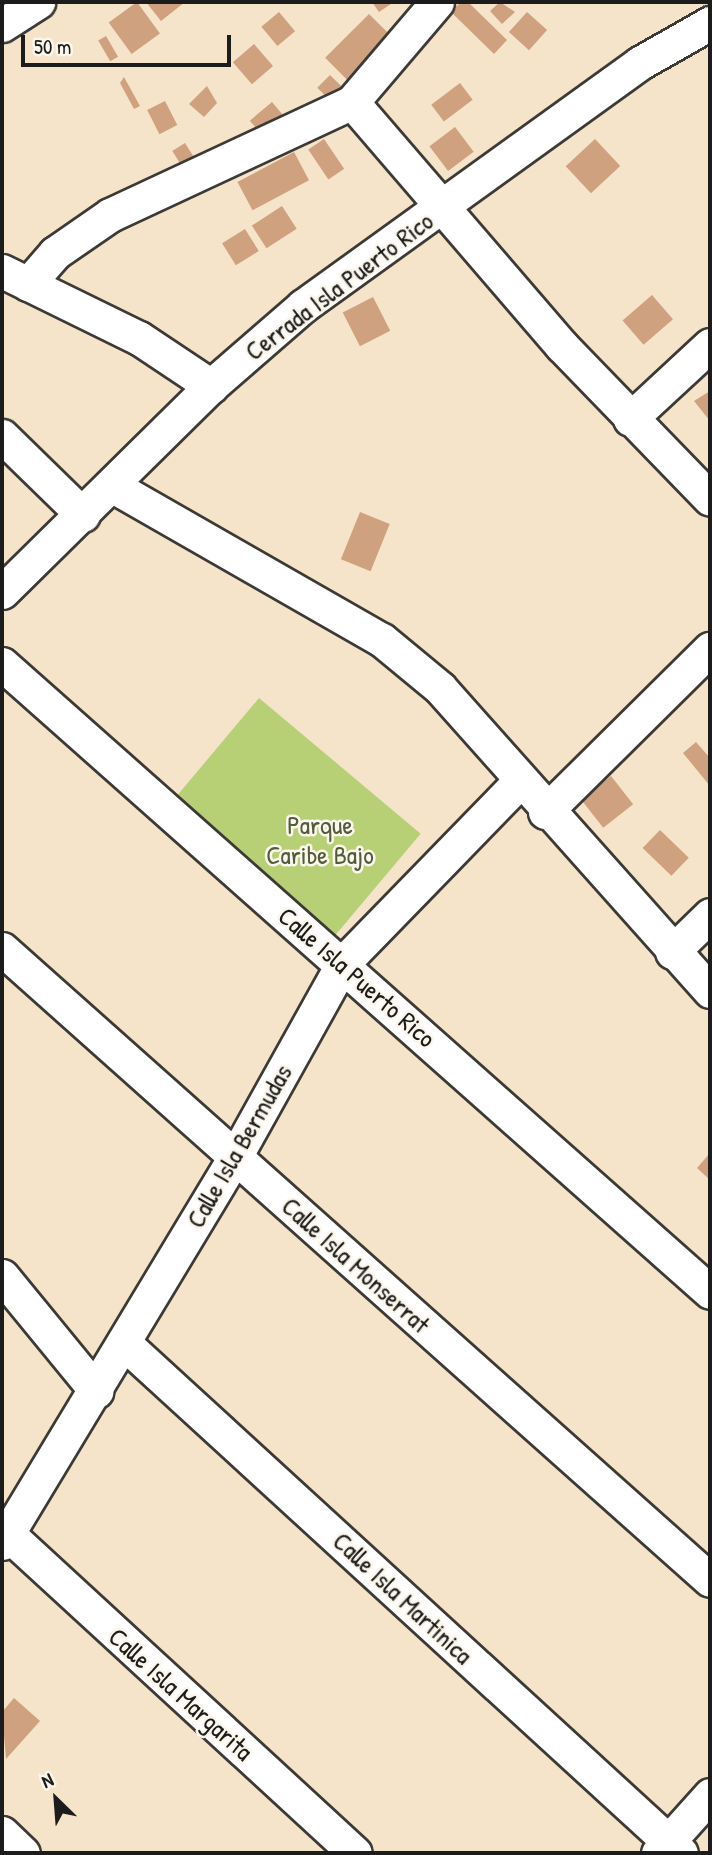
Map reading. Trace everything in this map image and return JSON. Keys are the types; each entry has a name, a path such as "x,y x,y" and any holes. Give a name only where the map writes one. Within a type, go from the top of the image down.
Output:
{"street":[{"path":"2,25 38,2"},
{"path":"15,278 110,215 352,102 438,2"},
{"name":"Cerrada Isla Puerto Rico","path":"2,592 211,386 303,306 640,63 710,23"},
{"path":"352,102 629,419 710,499"},
{"path":"15,278 139,338 211,386"},
{"path":"629,419 710,345"},
{"path":"2,436 83,515"},
{"path":"111,485 382,640 440,688 545,812 672,952 706,980"},
{"path":"545,812 710,649"},
{"name":"Calle Isla Puerto Rico","path":"2,664 343,963 710,1292"},
{"name":"Calle Isla Bermudas","path":"5,1539 234,1157 343,963 519,782"},
{"path":"672,952 710,915"},
{"name":"Calle Isla Monserrat","path":"8,965 234,1157 710,1580"},
{"path":"2,1276 96,1391"},
{"name":"Calle Isla Martinica","path":"124,1343 669,1849"},
{"name":"Calle Isla Margarita","path":"5,1539 355,1853"},
{"path":"669,1849 710,1796"},
{"path":"2,1833 23,1853"}],"green space":[{"name":"Parque Caribe Bajo","path":"259,698 421,834 331,940 170,804"}],"building":[{"path":"137,2 160,34 132,54 109,23"},
{"path":"146,2 185,2 161,21"},
{"path":"372,2 394,2 379,12"},
{"path":"461,2 468,2 507,40 494,54 451,12"},
{"path":"500,2 515,12 502,24 490,11"},
{"path":"279,12 295,31 277,46 261,27"},
{"path":"527,12 547,30 529,50 509,32"},
{"path":"369,14 392,37 348,81 325,58"},
{"path":"106,36 118,57 110,61 98,40"},
{"path":"254,44 273,66 252,84 233,62"},
{"path":"330,75 341,86 329,99 317,88"},
{"path":"124,77 140,106 134,109 120,83"},
{"path":"460,83 473,100 444,121 431,105"},
{"path":"207,86 217,103 204,117 189,104"},
{"path":"165,101 177,125 159,134 147,110"},
{"path":"272,102 282,114 260,133 250,121"},
{"path":"455,127 474,152 448,171 429,146"},
{"path":"324,139 344,169 328,179 308,150"},
{"path":"595,139 620,166 591,193 566,166"},
{"path":"185,143 195,159 182,167 172,151"},
{"path":"294,152 309,180 253,210 237,182"},
{"path":"282,206 297,229 267,248 252,226"},
{"path":"245,229 259,251 236,265 222,243"},
{"path":"652,295 673,319 644,345 623,321"},
{"path":"373,297 390,331 360,346 343,312"},
{"path":"710,391 710,421 694,401"},
{"path":"360,512 390,524 371,571 341,559"},
{"path":"696,742 710,758 710,786 683,753"},
{"path":"611,776 633,804 603,828 581,799"},
{"path":"660,830 689,858 671,876 643,848"},
{"path":"710,1153 710,1180 697,1168"},
{"path":"14,1698 40,1721 6,1759 2,1712"}]}
